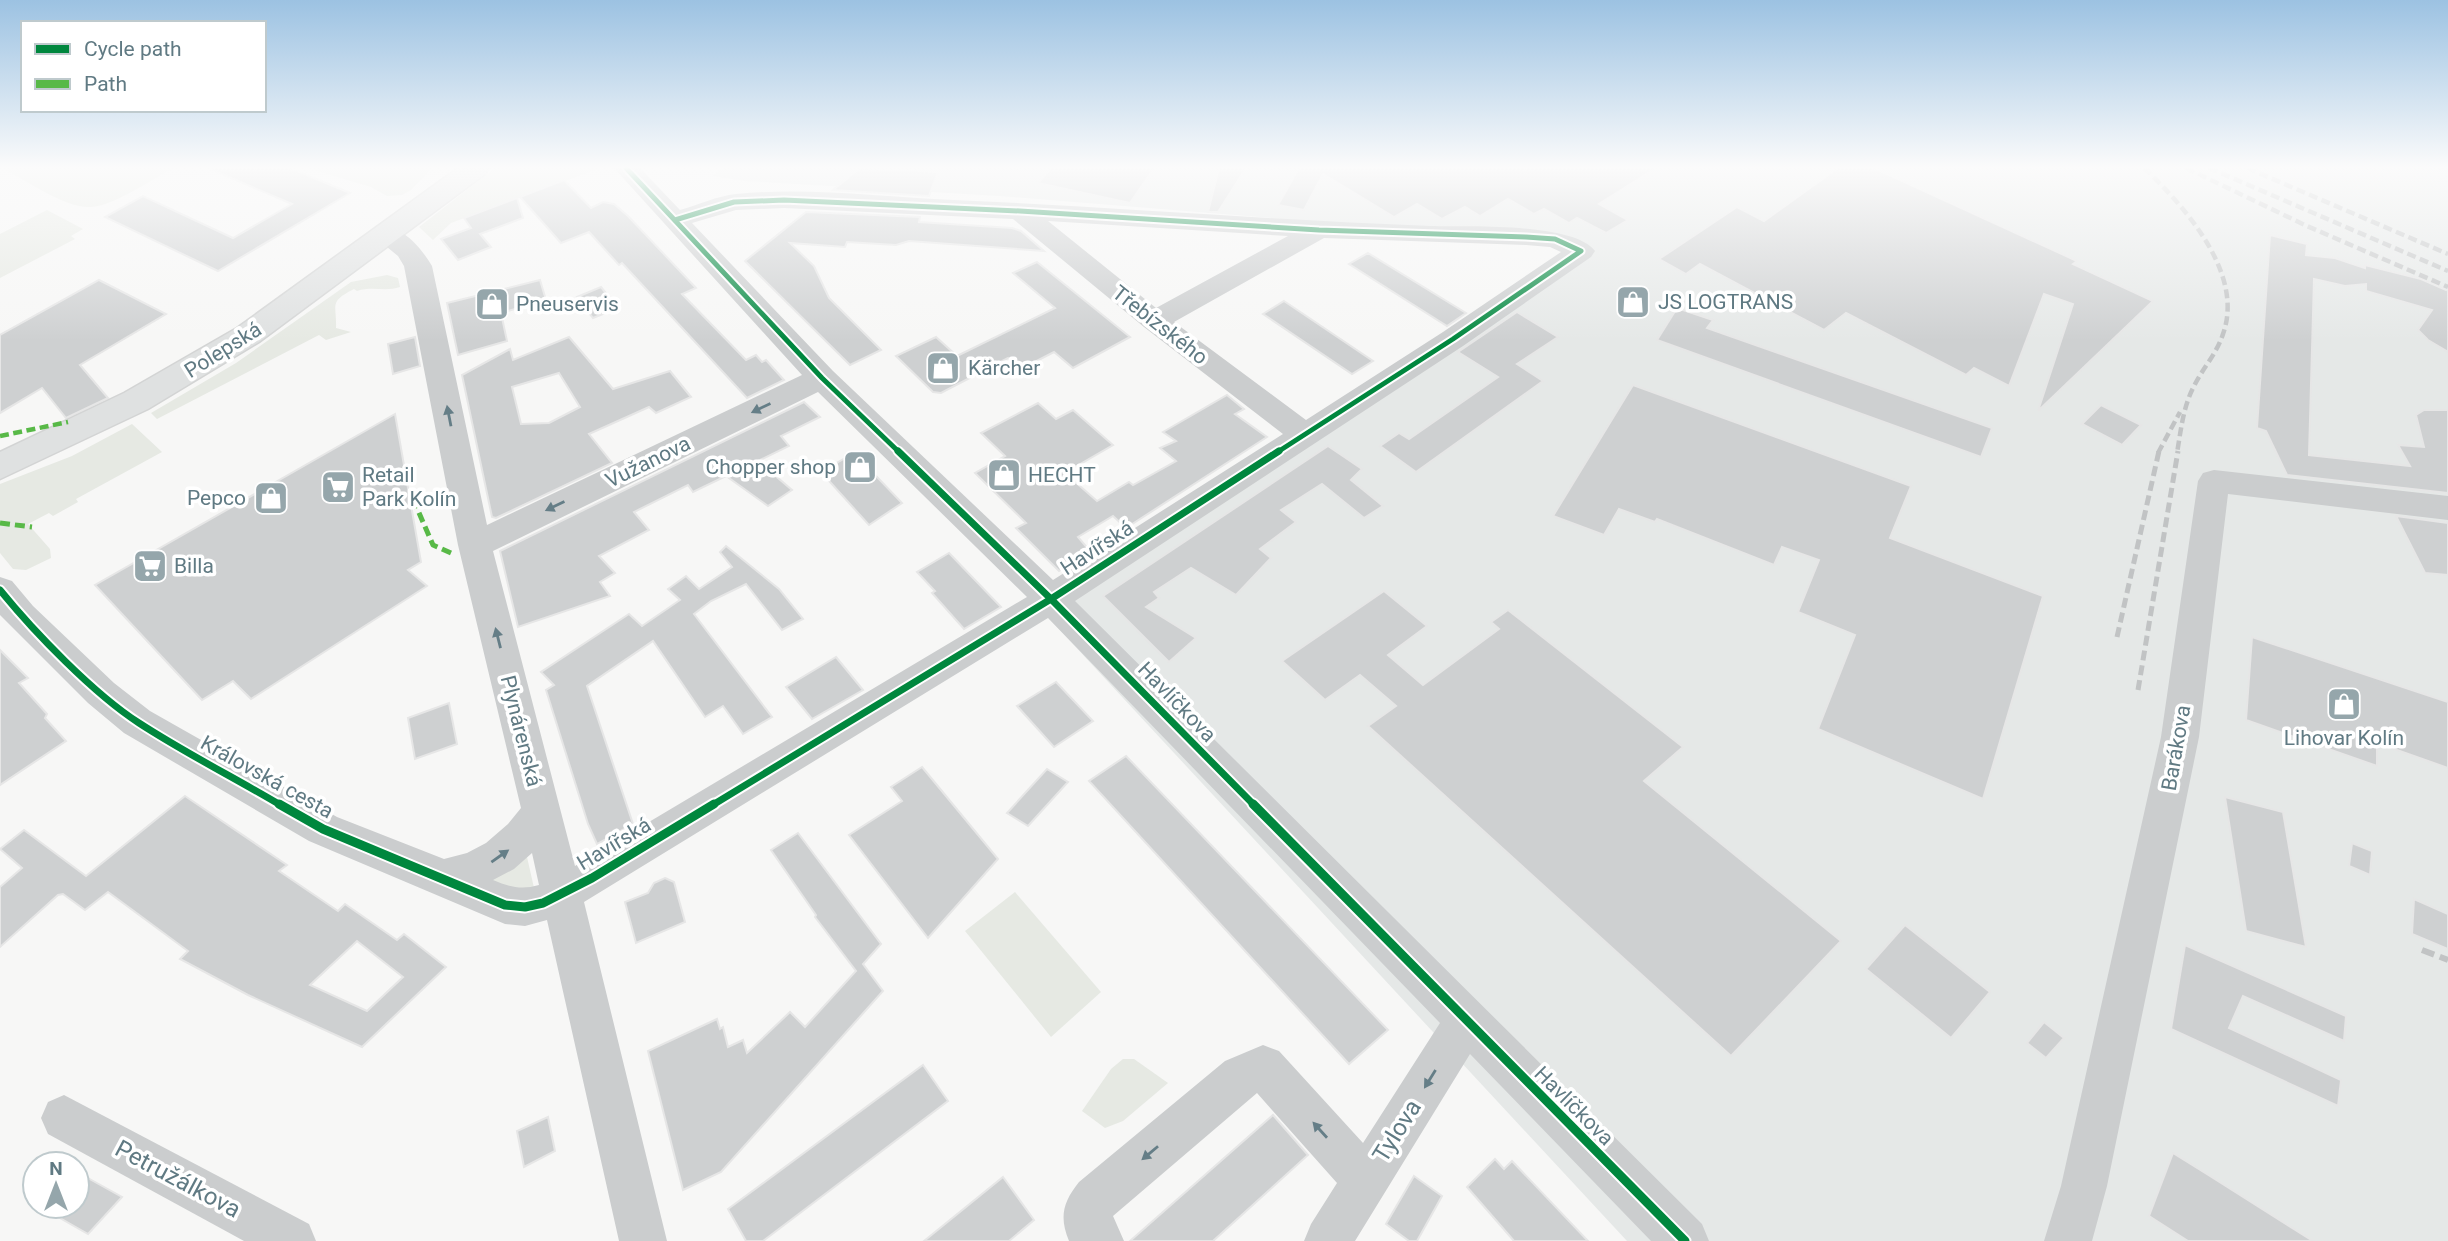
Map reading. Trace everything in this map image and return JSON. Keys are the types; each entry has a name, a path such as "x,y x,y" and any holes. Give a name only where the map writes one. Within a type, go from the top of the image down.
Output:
{"main road":[{"name":"Polepská","path":"0,467 107,416 216,355 280,314 394,226"}],"street":[{"name":"Havlíčkova","path":"681,226 822,378 1051,599 1685,1241"},
{"name":"Třebízského","path":"1038,226 1154,321 1304,435"},
{"path":"1255,226 1320,230"},
{"path":"1154,321 1320,230"},
{"name":"Havířská","path":"562,895 1051,599 1453,340 1581,251 1555,239 1320,230"},
{"name":"Plynárenská","path":"384,234 409,251 418,266 475,545 562,895 632,1237"},
{"name":"Vužanova","path":"475,545 822,378"},
{"name":"Barákova","path":"2068,1241 2084,1186 2180,737 2214,481 2448,508"},
{"name":"Královská cesta","path":"0,590 21,616 101,693 166,741 323,829 505,905 525,907 562,895"},
{"path":"443,877 465,874 494,861 529,831 541,811"},
{"name":"Tylova","path":"1328,1241 1466,1021"},
{"path":"1100,1241 1086,1224 1088,1209 1096,1199 1241,1077 1264,1067 1366,1181"},
{"name":"Petružálkova","path":"64,1118 292,1241"}],"shaded area":[{"path":"16,226 77,226 83,229 71,236 75,239 0,278 0,234"},
{"path":"420,226 448,226 433,240"},
{"path":"1369,226 2448,226 2448,1241 1627,1241 1046,615 1581,243"},
{"path":"387,275 398,278 400,287 357,291 354,289 337,301 336,328 351,332 326,340 319,335 157,419 151,413 236,363 351,282"},
{"path":"132,424 162,452 76,499 78,502 53,516 49,513 28,524 50,549 51,558 26,570 13,569 0,553 0,484 72,456"},
{"path":"525,848 534,888 507,888 490,880"},
{"path":"1015,892 1101,992 1051,1037 965,931"},
{"path":"1123,1059 1134,1059 1168,1083 1123,1121 1105,1128 1082,1111 1111,1069"}],"building":[{"path":"124,226 207,226 233,238 254,226 294,226 218,271"},
{"path":"470,226 502,226 480,234 491,247 458,260 441,239 471,228"},
{"path":"546,226 637,226 696,288 682,294 746,360 756,355 762,362 766,360 784,380 747,398 622,263 619,265 589,232 561,243"},
{"path":"789,226 1012,228 1021,231 1044,251 909,241 896,245 847,242 845,247 790,243 814,266 829,298 881,350 850,365 745,261"},
{"path":"1592,226 1618,226 1606,233"},
{"path":"1709,226 2000,226 2077,261 2073,264 2153,301 2038,411 2073,304 2044,294 2009,386 1974,368 1966,375 1846,313 1824,330 1700,264 1686,274 1659,259"},
{"path":"2270,235 2307,244 2306,255 2335,258 2365,268 2365,265 2421,279 2446,290 2448,287 2448,352 2428,340 2418,330 2432,310 2366,291 2366,284 2345,286 2314,279 2309,455 2410,466 2398,445 2424,447 2416,415 2424,410 2448,410 2448,493 2287,475 2266,431 2257,428"},
{"path":"1368,253 1466,313 1447,326 1349,264"},
{"path":"1037,262 1130,337 1073,368 1054,352 1021,369 1008,358 941,393 933,392 896,356 936,337 957,356 1055,308 1013,273"},
{"path":"99,280 166,314 80,365 108,398 66,418 42,388 0,413 0,335"},
{"path":"540,280 546,300 501,313 507,341 458,355 447,303"},
{"path":"601,287 618,308 593,318 577,297"},
{"path":"1284,301 1373,361 1352,374 1263,314"},
{"path":"1677,308 1713,320 1707,328 1992,428 1981,457 1657,340"},
{"path":"1517,312 1558,337 1517,364 1543,381 1416,472 1380,446 1399,433 1409,439 1498,377 1458,352"},
{"path":"415,337 420,366 393,374 388,344"},
{"path":"569,337 613,389 670,371 691,397 656,413 649,407 589,434 612,463 496,518 492,517 462,375 510,349 513,360","holes":["559,373 580,407 549,423 521,424 512,387"]},
{"path":"1633,385 1911,486 1890,538 2043,596 1983,799 1818,729 1855,635 1798,612 1819,560 1782,547 1774,565 1657,519 1655,522 1619,509 1604,535 1553,516"},
{"path":"1227,395 1244,409 1235,414 1267,437 1126,528 1113,516 1078,537 1090,551 1059,571 1016,528 1026,523 975,473 1005,456 981,433 1038,403 1056,419 1073,410 1113,445 1065,473 1097,501 1129,482 1133,485 1176,461 1160,448 1176,441 1163,432"},
{"path":"804,402 820,417 781,436 789,446 758,461 792,490 768,506 726,476 693,492 688,485 634,512 649,530 599,556 615,573 600,582 610,596 518,627 500,551"},
{"path":"2101,405 2141,425 2122,445 2082,424"},
{"name":"Retail Park Kolín","path":"395,414 421,562 408,570 427,586 251,699 233,681 202,700 95,585"},
{"path":"1328,446 1362,469 1351,480 1383,506 1364,518 1322,484 1281,510 1296,522 1260,549 1271,558 1236,595 1191,568 1154,592 1159,598 1146,607 1196,638 1169,662 1103,596"},
{"path":"854,453 902,503 869,525 821,472"},
{"path":"2396,516 2448,523 2448,575 2425,573"},
{"path":"726,546 779,589 803,619 782,630 746,584 711,601 694,614 772,717 743,734 723,706 705,717 653,641 587,686 633,824 597,844 588,824 546,690 554,685 541,672 629,614 642,626 680,600 668,589 686,576 699,589 732,567 720,552"},
{"path":"949,553 1001,607 964,629 917,572"},
{"path":"1384,591 1427,626 1388,655 1423,685 1499,629 1491,622 1508,610 1683,747 1644,781 1841,941 1731,1056 1368,726 1396,706 1360,675 1325,700 1282,661"},
{"path":"2252,637 2448,702 2448,768 2377,743 2377,766 2246,720"},
{"path":"0,650 28,678 19,683 47,714 45,718 66,741 0,785"},
{"path":"836,657 863,690 812,719 786,687"},
{"path":"1056,682 1093,721 1054,747 1017,706"},
{"path":"449,703 457,744 415,759 408,718"},
{"path":"1126,756 1388,1030 1349,1064 1089,781"},
{"path":"922,767 998,859 928,938 849,835 902,801 891,787"},
{"path":"1047,769 1068,782 1028,826 1007,813"},
{"path":"185,796 287,865 279,871 338,911 345,904 397,940 404,934 446,967 362,1047 248,995 180,959 188,951 108,892 85,910 63,894 58,895 0,947 0,887 22,868 0,849 24,830 86,876","holes":["357,941 403,977 367,1011 310,985"]},
{"path":"2225,797 2283,812 2306,947 2246,931"},
{"path":"798,833 881,944 863,964 883,991 721,1172 683,1190 648,1051 717,1019 720,1029 723,1027 728,1047 743,1040 747,1053 790,1012 805,1027 856,971 815,917 771,850"},
{"path":"2352,843 2372,851 2370,875 2349,866"},
{"path":"665,878 674,882 685,922 636,943 625,902 648,893 654,883"},
{"path":"2414,899 2448,914 2448,949 2412,934"},
{"path":"1905,925 1990,992 1951,1038 1866,969"},
{"path":"2185,945 2346,1016 2344,1041 2243,996 2229,1028 2341,1080 2338,1106 2171,1029"},
{"path":"2044,1022 2064,1038 2046,1058 2027,1043"},
{"path":"923,1065 948,1101 763,1241 746,1241 728,1209"},
{"path":"1273,1115 1308,1155 1213,1241 1130,1241"},
{"path":"548,1117 555,1151 524,1167 517,1131"},
{"path":"2173,1153 2313,1241 2188,1241 2149,1216"},
{"path":"1495,1159 1504,1169 1512,1161 1588,1241 1514,1241 1467,1187"},
{"path":"1414,1176 1442,1196 1417,1241 1409,1241 1386,1224"},
{"path":"1003,1177 1034,1220 1009,1241 924,1241"},
{"path":"91,1180 122,1197 88,1234 64,1220 91,1220"}],"railway":[{"path":"2177,453 2187,402 2217,348 2228,311 2226,288 2218,265 2196,226"},
{"path":"2307,226 2448,287"},
{"path":"2343,226 2448,271"},
{"path":"2382,226 2448,254"},
{"path":"2159,451 2180,412"},
{"path":"2117,637 2159,451"},
{"path":"2138,690 2178,451"},
{"path":"2422,950 2448,960"}],"marked path":[{"path":"0,436 68,422"},
{"path":"413,499 433,545 451,553"},
{"path":"0,523 32,527"}],"cycle path":[{"path":"680,226 822,378 1051,599 1685,1241"},
{"path":"0,590 21,616 101,693 137,722 323,829 505,905 525,907 543,903 592,878 1051,599 1453,339 1581,251 1555,239 1255,226"}],"place":[{"name":"JS LOGTRANS","path":"1633,302"},
{"name":"Pneuservis","path":"492,304"},
{"name":"Kärcher","path":"943,368"},
{"name":"Chopper shop","path":"860,467"},
{"name":"HECHT","path":"1004,475"},
{"name":"Retail Park Kolín","path":"338,487"},
{"name":"Pepco","path":"271,498"},
{"name":"Billa","path":"150,566"},
{"name":"Lihovar Kolín","path":"2344,704"}]}
